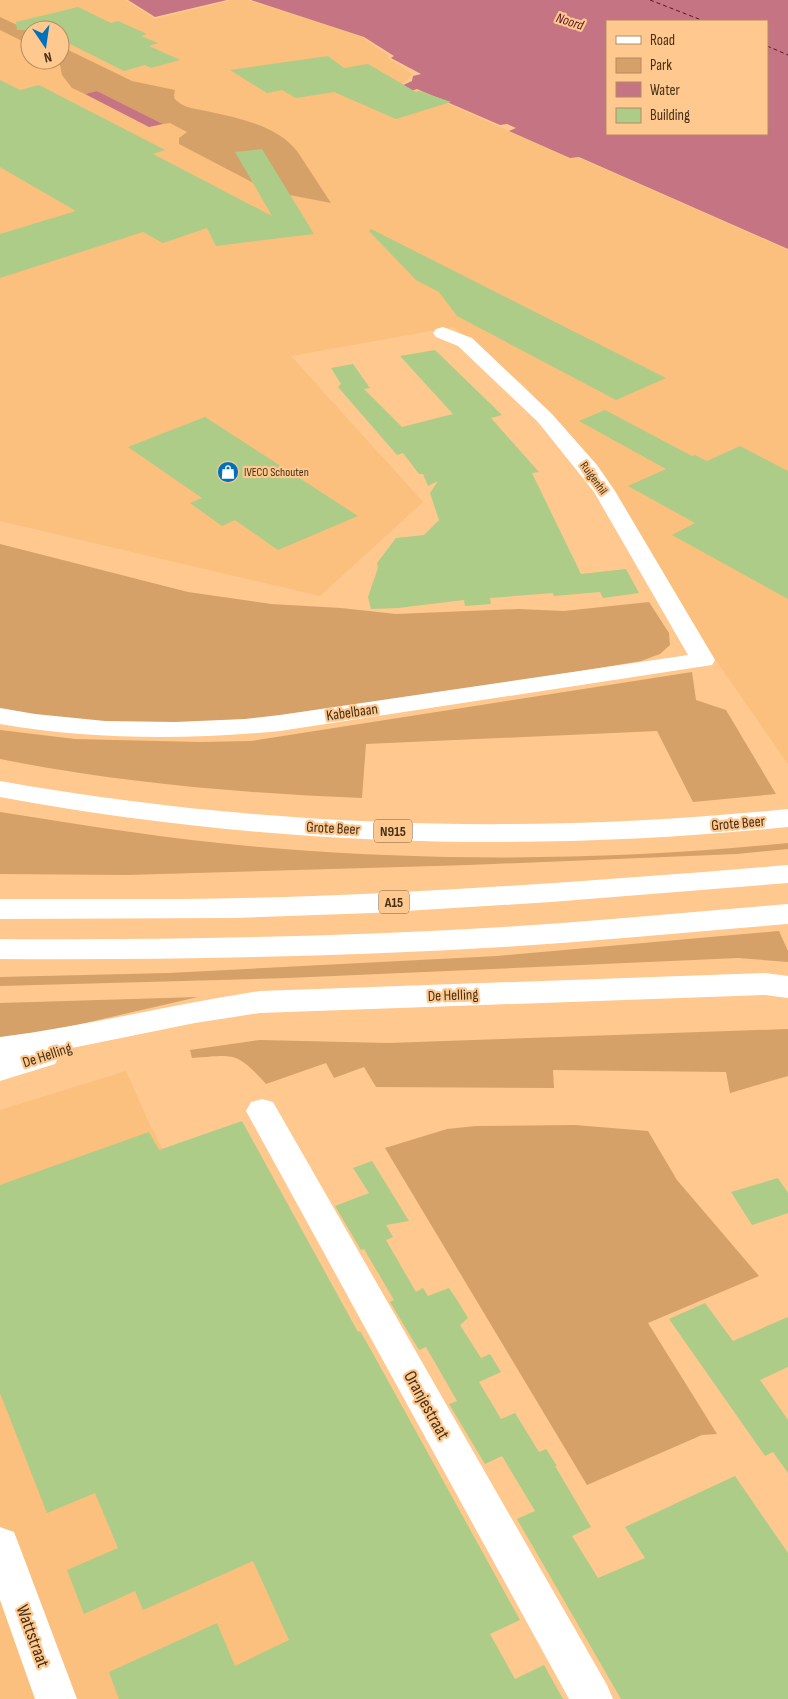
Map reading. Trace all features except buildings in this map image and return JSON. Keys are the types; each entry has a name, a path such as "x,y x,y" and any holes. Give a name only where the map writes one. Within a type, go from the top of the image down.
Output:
{"main road":[{"name":"Ruigenhil","path":"443,333 465,342 545,418 589,470 604,491 703,660"},
{"name":"Kabelbaan","path":"0,716 62,726 113,730 172,731 230,728 280,723 703,660"},
{"name":"Grote Beer","path":"0,790 195,818 293,826 392,831 491,833 591,831 690,827 788,818"},
{"name":"A15","path":"0,910 313,906 627,888 788,874"},
{"path":"0,949 216,948 388,943 506,937 788,914"},
{"name":"De Helling","path":"0,1048 49,1042 121,1029 212,1008 260,1002 765,984 788,986"},
{"name":"De Helling","path":"0,1069 28,1062 121,1029"},
{"name":"Oranjestraat","path":"262,1111 592,1699"},
{"name":"Wattstraat","path":"0,1545 56,1699"}],"shaded area":[{"path":"0,0 125,0 155,19 232,0 246,0 292,13 362,37 412,74 397,87 407,92 417,90 569,158 577,157 788,250 788,764 717,662 607,481 525,386 453,327 291,356 423,502 320,596 0,521"},
{"path":"126,1071 150,1125 339,1489 457,1699 0,1699 0,1110"}],"green space":[{"path":"0,17 20,26 20,40 0,30"},
{"path":"70,51 132,81 175,90 175,99 183,105 243,120 267,129 288,142 297,151 331,203 269,191 179,144 179,138 187,132 170,123 163,124 97,91 85,94 72,88 62,75 61,70 70,70"},
{"path":"0,544 188,592 271,604 341,608 396,614 519,609 564,611 649,602 669,633 670,645 660,654 641,661 258,719 184,724 122,724 30,715 0,709"},
{"path":"692,672 696,700 726,710 776,794 693,802 657,731 366,744 362,798 180,786 90,775 0,759 0,730 75,739 200,742 251,741"},
{"path":"0,812 177,838 248,846 410,856 599,856 725,849 788,843 788,849 737,854 469,865 127,875 0,874"},
{"path":"779,931 788,951 788,962 738,958 288,978 0,986 0,977 169,973 497,956"},
{"path":"198,997 46,1032 0,1038 0,1003"},
{"path":"788,1029 788,1076 730,1093 726,1072 553,1070 554,1088 376,1087 364,1067 334,1078 326,1063 266,1084 241,1060 226,1056 192,1058 190,1050 260,1040 388,1043"},
{"path":"575,1125 648,1131 677,1180 759,1276 648,1323 717,1434 702,1435 587,1485 385,1148 447,1129 476,1126"}],"water":[{"path":"128,0 227,0 155,17"},
{"name":"Noord","path":"251,0 788,0 788,249 579,157 570,158 509,131 516,128 507,124 500,125 417,89 408,92 399,87 412,81 413,76 421,74 391,58 394,56 364,37"},
{"path":"97,91 163,124 149,127 85,94"}],"ferry route":[{"path":"650,0 701,20"},
{"path":"768,46 788,55"}],"place":[{"name":"IVECO Schouten","path":"228,472"}]}
